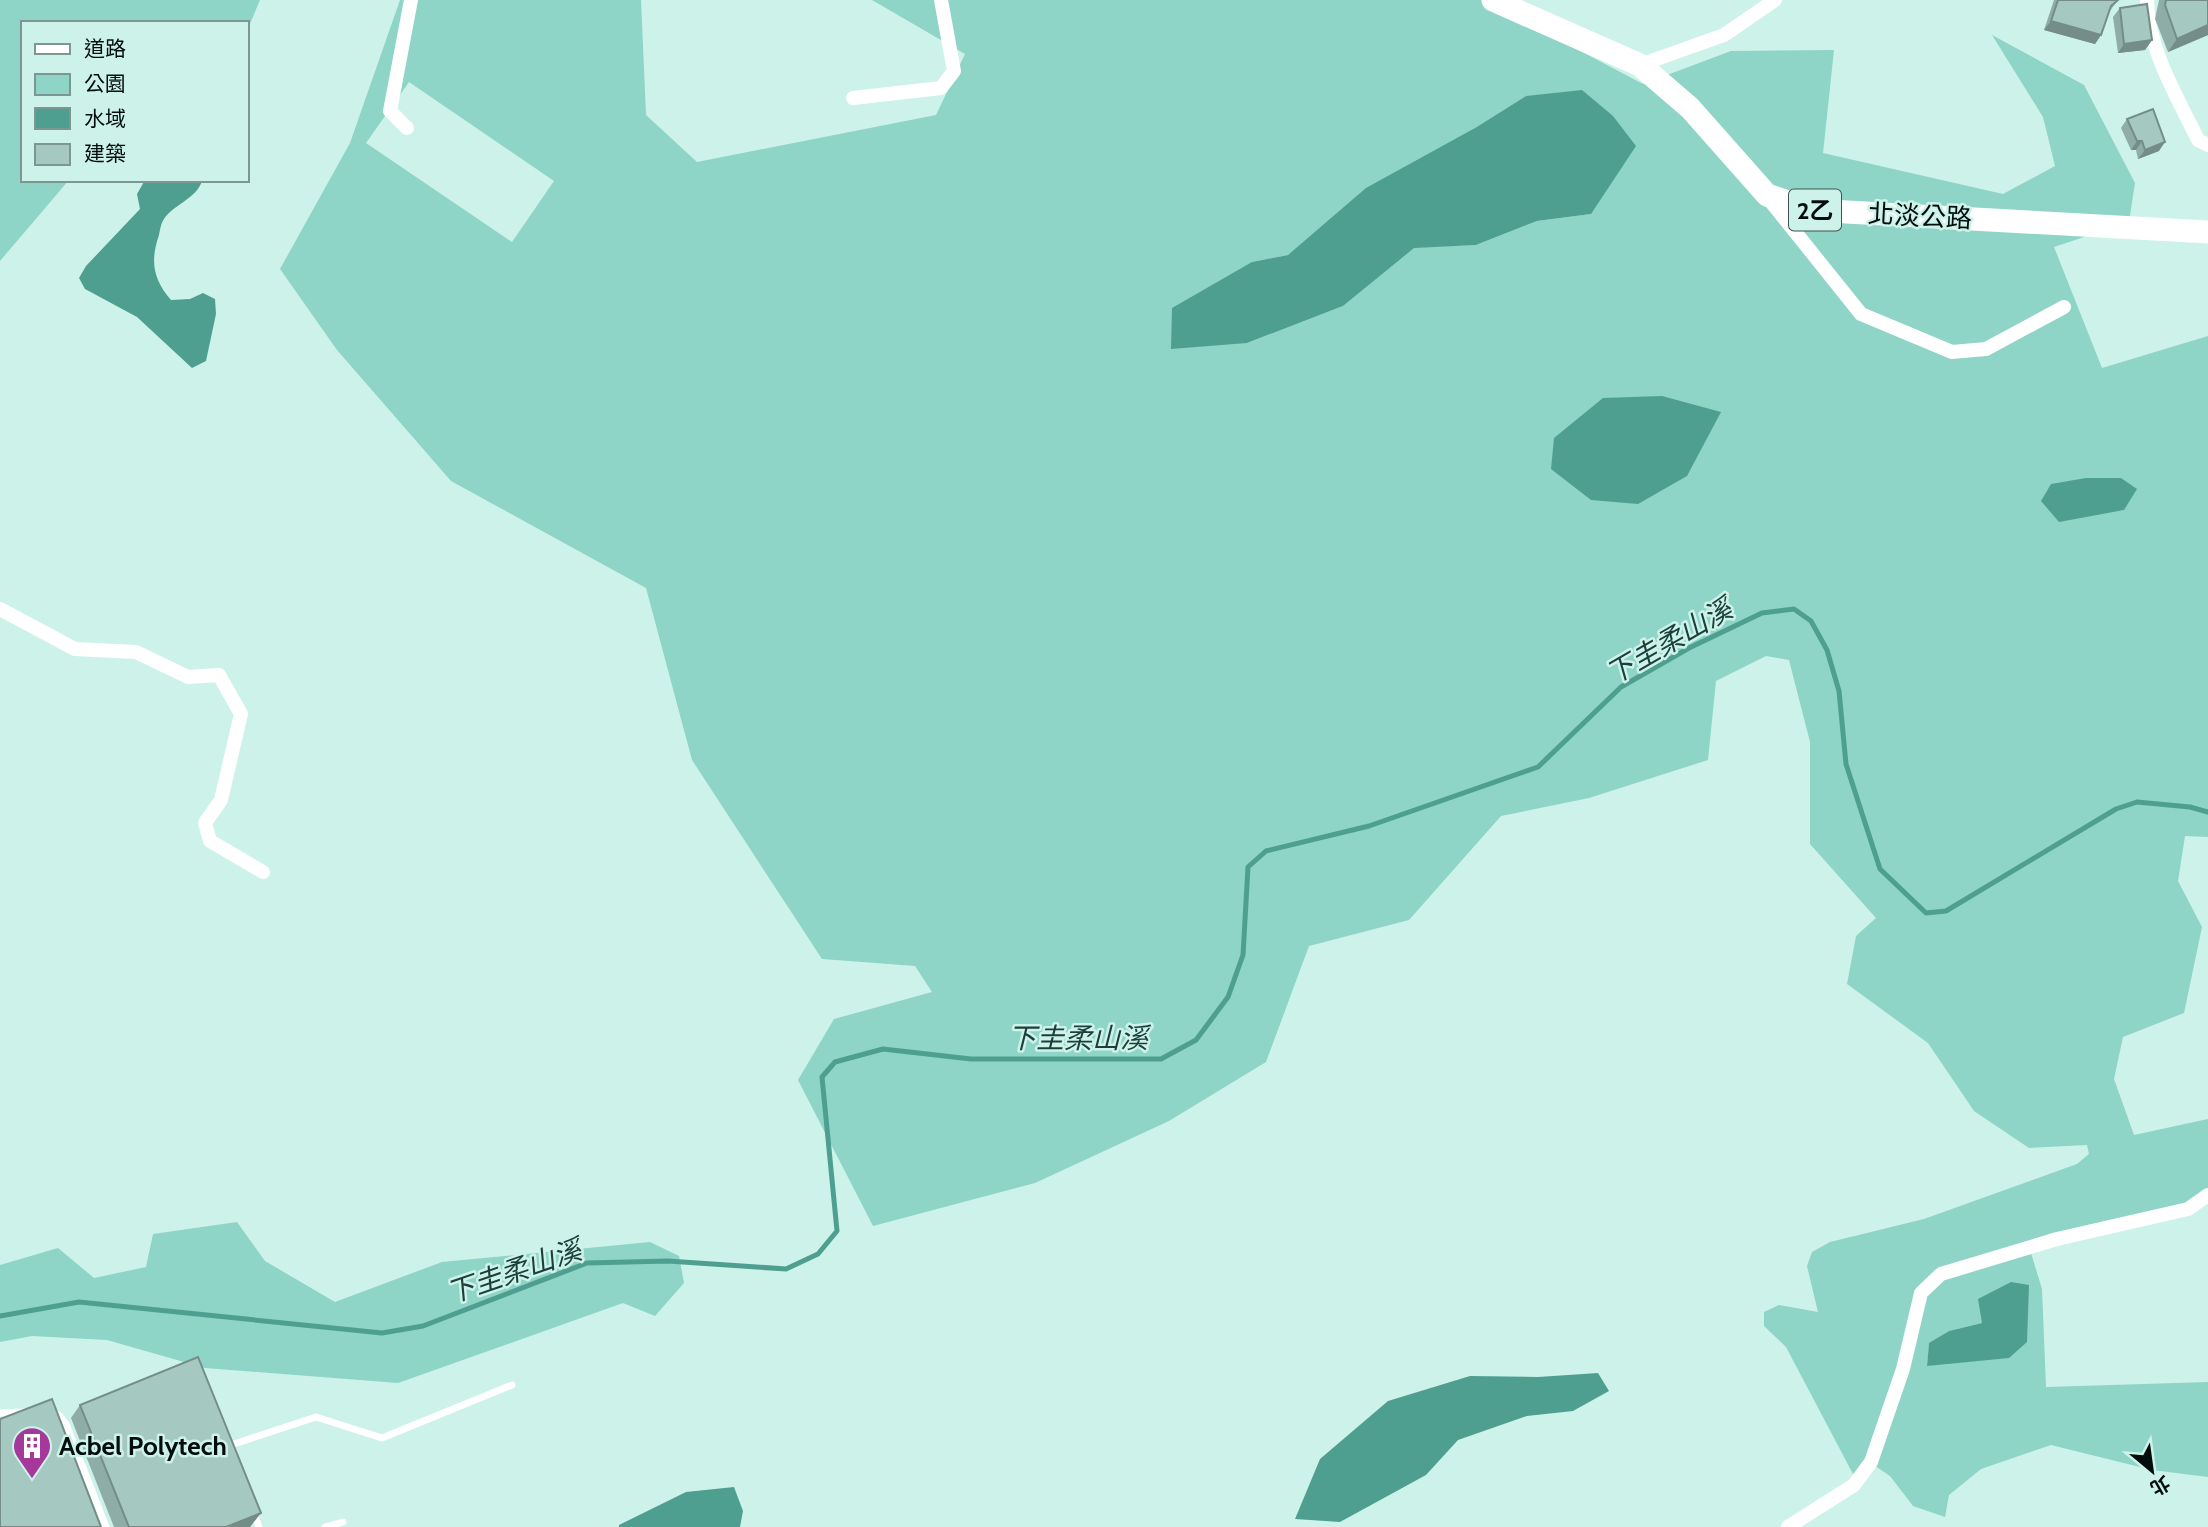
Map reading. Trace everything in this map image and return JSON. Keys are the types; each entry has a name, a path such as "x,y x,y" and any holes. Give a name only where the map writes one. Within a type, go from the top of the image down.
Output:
{"main road":[{"name":"北淡公路","path":"1493,0 1640,65 1690,108 1767,195 1811,210 2208,232"}],"street":[{"path":"407,128 390,111 411,0"},
{"path":"853,98 941,88 954,71 941,0"},
{"path":"1640,65 1724,35 1775,0"},
{"path":"2147,0 2147,21 2156,51 2198,140 2208,145"},
{"path":"1767,195 1861,314 1952,352 1986,349 2064,307"},
{"path":"0,609 75,649 136,652 188,677 219,675 241,714 221,800 205,823 210,841 263,872"},
{"path":"1788,1527 1854,1485 1871,1462 1903,1369 1921,1293 1941,1274 2057,1239 2188,1209 2208,1195"}],"lane":[{"path":"235,1457 231,1445 316,1417 382,1438 512,1385"},
{"path":"0,1413 52,1410 60,1416 66,1424 106,1527"},
{"path":"251,1504 259,1527"},
{"path":"325,1527 343,1522"}],"green space":[{"path":"0,0 260,0 248,29 248,21 21,21 21,182 67,182 0,261"},
{"path":"400,0 641,0 646,115 697,162 936,115 965,54 872,0 1484,0 1643,84 1731,51 1834,50 1823,153 2003,194 2055,166 2043,117 1992,35 2084,85 2135,183 2129,222 2054,247 2102,368 2208,336 2208,837 2185,836 2178,881 2202,927 2184,1013 2123,1037 2114,1079 2134,1135 2208,1119 2208,1192 2181,1206 2028,1243 2042,1289 2046,1387 2208,1382 2208,1477 2152,1470 2051,1445 1981,1469 1949,1495 1945,1517 1913,1506 1890,1476 1868,1461 1853,1474 1786,1347 1764,1326 1764,1312 1779,1305 1818,1312 1807,1266 1812,1252 1830,1242 1924,1219 2077,1164 2089,1154 2087,1145 2029,1148 1974,1111 1928,1043 1847,984 1856,936 1876,918 1810,844 1810,742 1789,660 1766,656 1716,681 1708,760 1589,798 1501,816 1409,920 1309,946 1266,1062 1169,1121 1035,1183 873,1226 798,1080 834,1019 932,992 915,966 822,959 692,760 646,588 451,481 337,350 280,269 350,143","holes":["409,82 554,181 512,242 366,143","1526,96 1591,214 1537,221 1476,245 1414,247 1343,306 1247,343 1252,262 1288,255","2121,478 2124,510 2093,514","1982,1323 1927,1366 1929,1344 1949,1331"]},
{"path":"237,1222 265,1261 335,1302 442,1262 650,1242 679,1256 684,1283 655,1316 623,1303 398,1383 205,1368 107,1340 32,1336 0,1342 0,1265 58,1248 94,1278 146,1267 153,1234"}],"water":[{"path":"1582,90 1613,116 1636,146 1591,214 1537,221 1476,245 1414,248 1343,306 1247,343 1171,349 1172,308 1252,262 1288,255 1366,188 1475,128 1526,96"},
{"path":"144,182 202,182 195,192 173,209 163,221 154,261 160,285 171,300 190,299 203,293 215,299 216,314 206,361 192,368 137,317 85,289 79,278 86,266 140,209 137,194"},
{"path":"1662,396 1721,412 1687,476 1638,504 1591,500 1551,469 1554,438 1603,398"},
{"path":"2086,478 2121,478 2137,489 2124,510 2059,522 2041,501 2051,484"},
{"path":"2011,1282 2029,1285 2027,1342 2009,1358 1927,1366 1929,1343 1949,1331 1982,1323 1978,1299"},
{"path":"1598,1373 1609,1391 1573,1411 1527,1416 1458,1440 1426,1475 1340,1522 1295,1519 1320,1459 1388,1401 1470,1376 1538,1377"},
{"path":"734,1487 743,1511 740,1527 619,1527 686,1492"}],"building":[{"path":"2058,0 2118,0 2111,6 2101,35 2051,21"},
{"path":"2166,0 2208,0 2208,25 2177,39 2165,5"},
{"path":"2147,4 2152,40 2124,44 2120,8"},
{"path":"2153,109 2165,142 2145,150 2142,141 2137,141 2127,119"},
{"path":"198,1357 261,1513 226,1527 129,1527 80,1405"},
{"name":"Acbel Polytech","path":"52,1399 101,1527 0,1527 0,1419"}],"waterway":[{"name":"下圭柔山溪","path":"0,1316 79,1302 382,1333 423,1326 587,1263 668,1261 786,1269 818,1254 837,1231 822,1077 835,1062 883,1049 971,1059 1161,1059 1196,1040 1228,997 1243,955 1248,867 1266,851 1369,826 1538,767 1621,687 1689,648 1762,613 1794,609 1811,621 1827,650 1839,691 1846,764 1880,869 1926,913 1946,911 2116,809 2137,802 2190,807 2208,812"}],"place":[{"name":"Acbel Polytech","path":"32,1480"}]}
